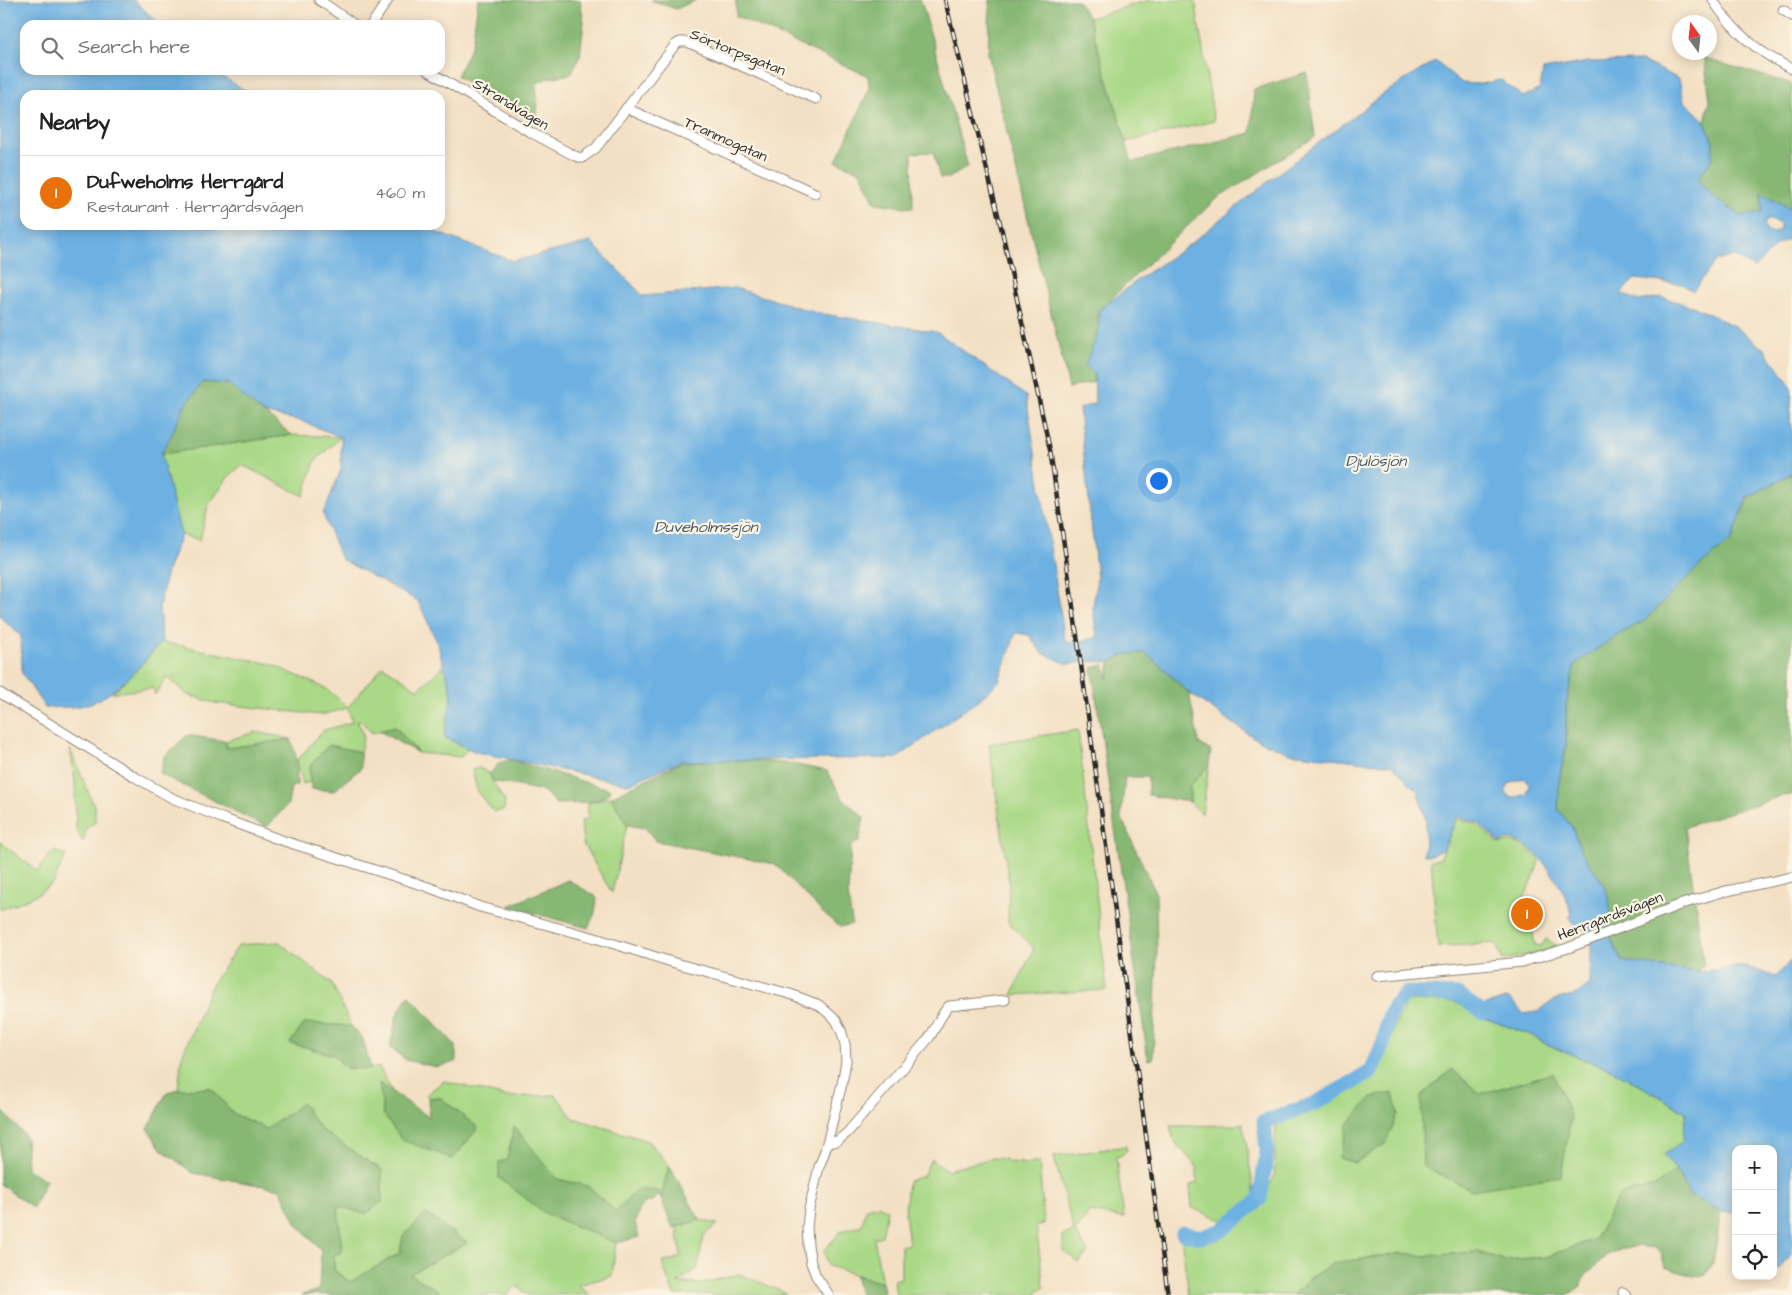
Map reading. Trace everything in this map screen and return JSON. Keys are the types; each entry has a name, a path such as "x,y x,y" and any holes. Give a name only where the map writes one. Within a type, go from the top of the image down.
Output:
{"street":[{"path":"318,0 348,20"},
{"path":"374,20 388,0"},
{"path":"1713,0 1719,10 1754,47 1792,68"},
{"path":"1783,10 1792,16"},
{"name":"Sörtorpsgatan","path":"582,158 596,148 675,45 680,42 687,42 816,99"},
{"name":"Strandvägen","path":"435,75 539,136 582,158"},
{"name":"Tranmogatan","path":"626,108 815,193"},
{"path":"0,694 172,798 216,816 278,839 419,884 480,906 592,937 684,966 790,994 819,1005 836,1020 841,1030 845,1044 846,1061 827,1143 818,1167 807,1227 811,1263 816,1276 829,1295"},
{"name":"Herrgårdsvägen","path":"1377,976 1522,962 1589,940 1682,904 1722,892 1792,877"},
{"path":"827,1143 837,1140 847,1133 929,1038 940,1022 944,1011 949,1006 1005,1000"}],"green space":[{"path":"478,0 581,0 584,22 580,56 571,74 548,78 536,84 538,106 534,123 457,76 472,44"},
{"path":"651,0 696,0 676,9"},
{"path":"736,0 921,0 968,167 949,178 940,178 933,152 912,153 913,208 875,203 861,172 836,161 869,90 868,76 736,16"},
{"path":"990,0 1077,0 1089,18 1132,162 1251,133 1254,89 1307,73 1315,137 1215,200 1098,311 1099,331 1085,365 1094,374 1094,382 1069,388 988,54"},
{"path":"1149,0 1195,0 1214,121 1126,142 1089,18"},
{"path":"1704,60 1711,60 1792,84 1792,209 1762,193 1762,212 1742,216 1714,198 1697,179 1712,159 1713,143 1705,121 1710,100"},
{"path":"203,382 228,384 292,435 161,454 184,406"},
{"path":"292,435 341,437 315,461 304,496 242,465 229,476 208,506 200,540 181,535 161,454"},
{"path":"1792,473 1792,795 1781,796 1685,827 1704,965 1697,972 1623,961 1613,944 1608,927 1611,915 1603,883 1581,851 1572,827 1558,810 1559,780 1566,747 1566,705 1575,664 1619,634 1644,621 1698,567 1732,540 1747,498"},
{"path":"162,642 271,664 327,689 348,707 383,666 418,689 444,666 452,694 444,737 468,748 461,757 418,753 395,727 372,733 360,720 357,722 362,729 363,736 360,752 329,745 310,766 310,782 303,784 297,761 322,731 352,722 348,708 321,715 215,703 188,695 167,677 155,695 153,688 112,693 132,675"},
{"path":"1145,653 1189,693 1199,743 1211,751 1209,765 1190,786 1190,802 1148,795 1148,777 1125,777 1121,817 1156,894 1157,955 1153,1059 1148,1060 1092,668 1104,665 1108,678 1110,662 1125,654"},
{"path":"395,727 418,753 379,731"},
{"path":"1078,730 1107,990 1012,995 1034,948 1008,922 1009,882 989,744"},
{"path":"256,732 291,739 227,748 225,741"},
{"path":"187,735 225,741 227,748 291,739 297,761 297,785 291,787 288,804 267,827 160,774 164,757"},
{"path":"329,745 360,752 361,768 334,791 312,789 310,766"},
{"path":"70,749 95,808 95,823 87,826 83,843 76,829 75,781"},
{"path":"511,760 609,789 610,793 597,800 556,804 544,791 492,781 490,774 499,763"},
{"path":"750,760 792,764 827,771 843,799 864,817 859,842 851,845 848,893 852,924 840,927 825,915 775,864 656,841 645,828 627,825 611,797 681,762"},
{"path":"1209,765 1202,814 1190,802 1190,786"},
{"path":"480,768 490,774 492,781 505,801 504,810 494,812 478,793 472,770"},
{"path":"611,797 627,825 612,893 583,844 581,821 588,819 588,803"},
{"path":"1457,818 1476,824 1499,844 1511,842 1521,845 1539,860 1536,872 1521,905 1533,933 1535,945 1541,946 1546,939 1558,946 1552,950 1503,960 1495,943 1438,947 1431,860 1440,859"},
{"path":"0,842 37,871 53,851 66,855 53,883 36,895 0,910"},
{"path":"568,880 597,897 595,913 588,928 509,906"},
{"path":"279,942 332,984 351,1026 305,1023 290,1043 334,1055 346,1068 371,1069 379,1067 394,1095 379,1083 453,1159 441,1098 428,1098 427,1094 444,1081 506,1097 556,1095 573,1118 648,1141 669,1165 661,1199 659,1191 615,1211 588,1187 557,1179 514,1127 507,1160 546,1214 616,1243 612,1276 578,1285 590,1295 528,1295 516,1286 507,1295 439,1295 438,1290 409,1274 467,1243 403,1236 400,1253 350,1282 334,1270 334,1255 342,1252 337,1206 381,1170 321,1130 302,1104 267,1129 234,1114 211,1088 178,1089 182,1056 212,984 239,945"},
{"path":"409,995 456,1046 456,1062 436,1067 406,1060 390,1048 397,1014"},
{"path":"1406,1001 1454,1002 1484,1018 1531,1035 1549,1046 1615,1071 1686,1112 1683,1142 1665,1155 1676,1170 1656,1186 1619,1195 1595,1239 1546,1257 1504,1260 1477,1252 1425,1256 1402,1253 1334,1263 1311,1277 1293,1295 1189,1295 1181,1237 1211,1238 1230,1227 1256,1204 1274,1178 1276,1125 1349,1092 1373,1076","holes":["1452,1070 1480,1094 1421,1096"]},
{"path":"305,1023 351,1026 363,1039 371,1069 346,1068 334,1055 290,1043"},
{"path":"1452,1069 1480,1094 1553,1073 1571,1117 1561,1176 1472,1190 1423,1166 1421,1096"},
{"path":"379,1083 429,1117 428,1098 441,1098 478,1128 453,1159 402,1140 383,1114"},
{"path":"211,1088 234,1114 267,1129 302,1103 321,1130 382,1170 382,1202 365,1214 338,1206 342,1252 334,1255 334,1270 350,1282 400,1253 403,1236 426,1214 467,1243 410,1274 439,1291 439,1295 302,1295 319,1290 321,1250 297,1224 280,1189 193,1173 161,1149 148,1129 167,1092 178,1089"},
{"path":"1393,1093 1398,1114 1385,1144 1355,1163 1339,1158 1348,1124 1372,1097"},
{"path":"0,1108 26,1137 27,1169 46,1180 33,1208 0,1184"},
{"path":"1243,1123 1255,1199 1229,1223 1192,1208 1190,1185 1197,1183 1197,1167 1174,1141 1170,1126 1235,1125"},
{"path":"514,1126 557,1179 588,1186 615,1211 638,1189 659,1191 660,1195 652,1201 642,1204 635,1222 639,1237 616,1243 546,1214 499,1178 499,1162 507,1160"},
{"path":"1126,1146 1127,1150 1122,1155 1116,1157 1124,1218 1090,1212 1075,1232 1088,1252 1079,1263 1063,1251 1063,1235 1074,1232 1054,1157"},
{"path":"993,1158 1005,1159 1007,1162 1031,1164 1039,1161 1044,1224 1036,1226 1044,1288 1037,1290 1037,1295 896,1295 894,1280 901,1278 901,1246 909,1244 905,1214 908,1181 923,1176 931,1159 947,1170"},
{"path":"669,1165 700,1220 673,1228 661,1199"},
{"path":"1676,1170 1690,1196 1721,1212 1713,1263 1706,1275 1693,1276 1665,1267 1661,1253 1655,1248 1640,1246 1625,1248 1607,1255 1586,1275 1580,1287 1568,1295 1293,1295 1311,1277 1334,1263 1403,1253 1425,1256 1477,1252 1504,1260 1546,1257 1595,1239 1619,1195 1656,1186"},
{"path":"878,1205 887,1210 882,1236 874,1238 882,1283 828,1266 824,1251 841,1231 862,1225 866,1208"},
{"path":"700,1220 718,1224 704,1235 697,1269 677,1283 701,1284 739,1274 786,1293 779,1295 674,1295 662,1263 681,1257 677,1227"},
{"path":"855,1275 882,1283 884,1291 880,1295 860,1295"}],"water":[{"path":"0,0 134,0 155,20 20,20 20,75 219,75 245,90 20,90 20,230 430,230 513,261 591,242 643,296 735,288 817,313 937,332 1026,396 1065,640 1071,643 1097,638 1093,607 1097,578 1079,409 1095,403 1094,374 1085,365 1099,331 1098,311 1144,275 1185,248 1284,169 1383,94 1435,61 1462,83 1481,84 1501,80 1523,97 1540,89 1543,70 1588,62 1642,61 1679,79 1684,101 1705,121 1713,143 1712,159 1697,179 1714,198 1742,216 1762,212 1762,193 1792,209 1792,237 1777,245 1754,268 1734,256 1716,261 1693,291 1682,284 1635,279 1621,293 1639,301 1661,297 1695,307 1734,326 1764,349 1792,387 1790,423 1792,424 1792,473 1747,498 1732,540 1698,567 1644,621 1619,634 1575,664 1566,705 1566,747 1559,780 1558,810 1572,827 1581,851 1603,883 1609,900 1611,915 1608,927 1613,944 1623,961 1697,972 1744,966 1776,977 1792,959 1792,1255 1777,1271 1777,1145 1732,1145 1732,1213 1721,1212 1690,1196 1676,1170 1664,1155 1683,1142 1686,1112 1615,1071 1549,1046 1531,1035 1484,1018 1483,1006 1509,998 1524,1014 1539,1011 1554,1000 1577,994 1590,984 1591,943 1587,930 1575,927 1569,917 1572,914 1564,893 1549,869 1531,850 1521,843 1511,840 1500,843 1478,823 1457,816 1443,849 1432,855 1424,855 1426,820 1418,792 1392,765 1289,753 1256,739 1189,693 1145,653 1125,654 1110,662 1091,661 1068,664 1042,653 1029,635 1016,633 999,681 980,699 897,758 681,761 628,784 476,752 444,737 452,694 437,642 418,601 341,559 323,514 341,470 341,437 301,421 263,413 228,384 203,382 184,406 161,454 181,535 167,571 159,607 162,642 115,689 93,702 80,706 45,708 22,673 21,636 0,617","holes":["1768,218 1780,224 1780,230 1773,233 1767,232 1764,225","1524,778 1530,785 1527,794 1512,798 1505,792 1509,784"]}],"waterway":[{"path":"1183,1233 1202,1237 1221,1231 1260,1199 1267,1150 1264,1122 1314,1104 1371,1072 1384,1041 1387,1023 1394,1006 1407,993 1458,995 1482,1012"}],"railway":[{"path":"945,0 1002,231 1050,450 1168,1295"}],"place":[{"name":"Dufweholms Herrgård","path":"1527,914"}],"water label":[{"name":"Djulösjön","path":"1376,460"},
{"name":"Duveholmssjön","path":"706,526"}]}
